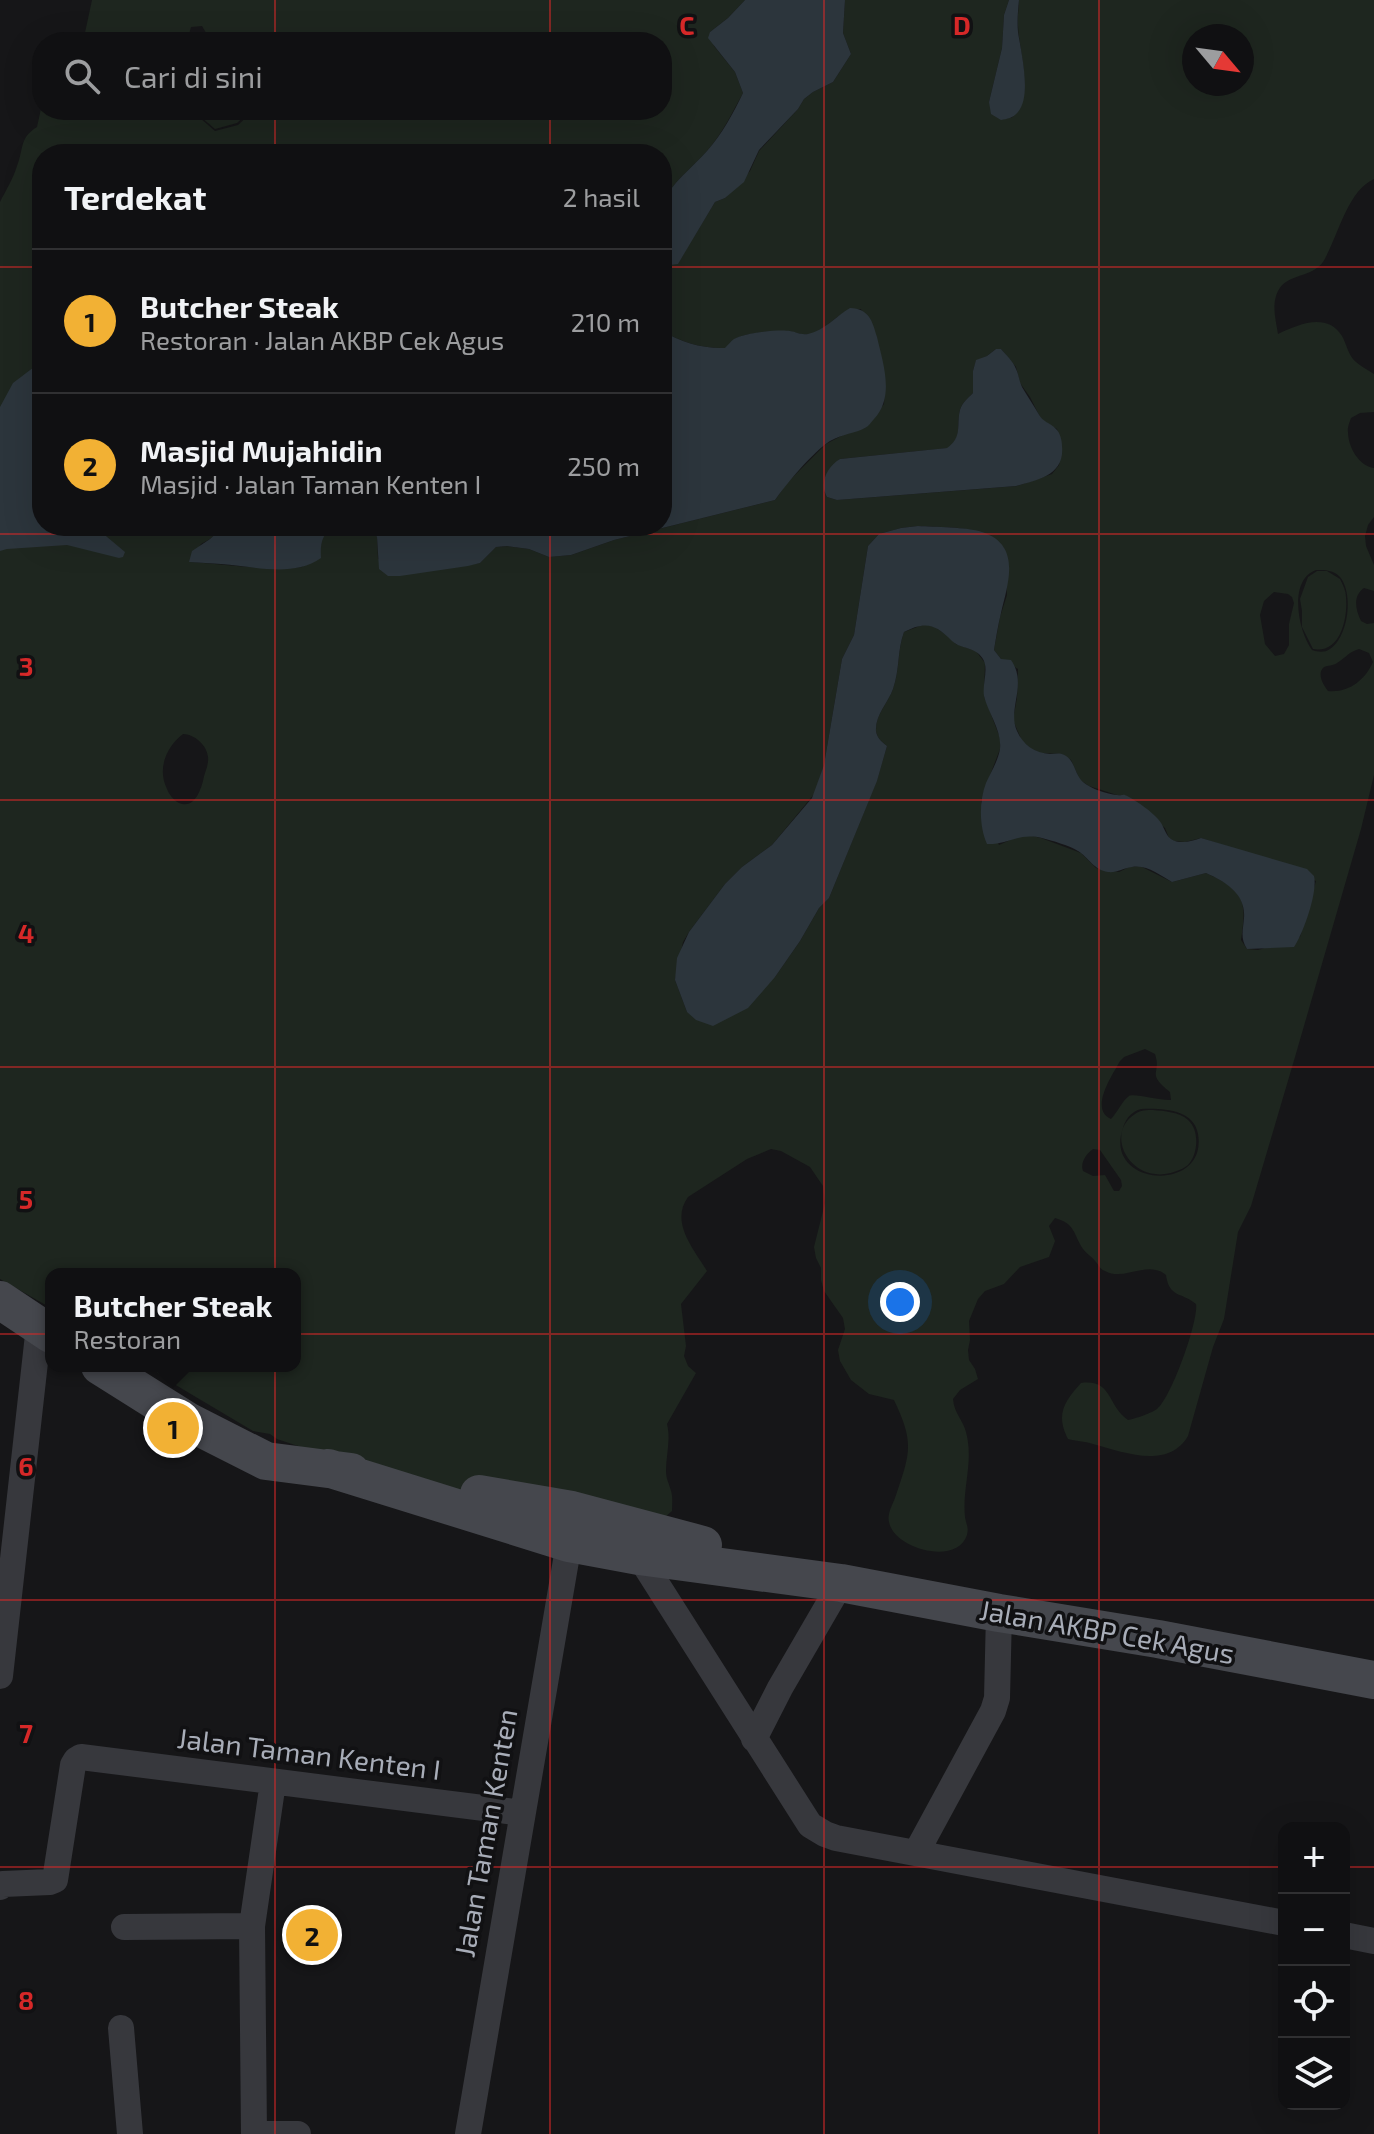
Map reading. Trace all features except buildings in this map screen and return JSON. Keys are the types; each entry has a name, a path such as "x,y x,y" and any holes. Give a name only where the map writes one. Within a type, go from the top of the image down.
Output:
{"main road":[{"path":"0,1300 45,1330"},
{"name":"Jalan AKBP Cek Agus","path":"110,1372 189,1422 266,1461 328,1468 572,1510 841,1583"},
{"name":"Jalan AKBP Cek Agus","path":"328,1468 569,1543 639,1556 841,1583 1374,1680"}],"street":[{"path":"0,1676 45,1330"},
{"name":"Jalan Taman Kenten","path":"468,2134 569,1543"},
{"path":"639,1556 754,1739 810,1825 816,1829 836,1838 1278,1922"},
{"path":"754,1739 841,1583"},
{"path":"916,1853 993,1711 997,1698 999,1613"},
{"name":"Jalan Taman Kenten I","path":"0,1887 3,1884 55,1880 73,1765 78,1758 522,1813"},
{"path":"273,1782 252,1926 254,2134 295,2134"},
{"path":"124,1927 252,1926"},
{"path":"1350,1936 1374,1941"},
{"path":"121,2028 130,2134"}],"shaded area":[{"path":"92,0 745,0 710,32 714,46 735,72 743,93 712,144 672,188 672,144 32,144 32,536 213,536 201,544 190,562 274,568 302,567 320,548 324,536 376,536 378,559 458,567 480,563 496,547 529,549 549,557 571,555 630,536 672,536 672,526 775,500 787,483 826,444 865,428 884,404 885,382 861,309 840,315 811,334 787,331 754,333 735,339 726,348 692,344 672,336 672,264 678,263 715,202 725,198 750,171 759,151 804,99 833,82 851,54 843,33 845,0 1009,0 989,102 1011,118 1019,109 1024,87 1019,0 1374,0 1374,179 1350,204 1323,262 1313,271 1282,285 1274,307 1278,334 1312,322 1329,324 1342,336 1353,359 1374,374 1374,412 1360,413 1351,418 1348,430 1355,455 1374,468 1374,517 1365,536 1374,565 1374,591 1364,588 1356,603 1361,621 1374,623 1374,775 1251,1206 1238,1232 1224,1319 1188,1436 1169,1453 1144,1456 1068,1439 1062,1415 1070,1396 1081,1383 1099,1385 1128,1420 1157,1409 1183,1359 1196,1304 1173,1291 1166,1275 1159,1271 1151,1269 1113,1274 1103,1270 1083,1249 1070,1226 1055,1218 1049,1226 1055,1241 1049,1257 1020,1267 1004,1284 985,1291 978,1299 969,1321 969,1360 978,1379 960,1390 953,1399 968,1443 967,1535 961,1544 939,1552 902,1540 893,1532 889,1519 907,1459 905,1428 894,1400 869,1394 851,1380 840,1361 838,1350 845,1329 843,1318 824,1291 814,1247 825,1203 823,1186 810,1167 771,1149 747,1159 688,1197 683,1206 682,1225 707,1271 681,1304 686,1346 684,1356 688,1366 696,1373 667,1424 666,1474 672,1496 672,1511 664,1518 600,1525 337,1459 270,1434 253,1431 156,1372 301,1372 301,1268 45,1268 45,1305 0,1279 0,202 25,140 37,127 39,120 202,120 215,131 238,125 243,120 672,120 672,32 206,32 202,26 191,27 190,32 85,32","holes":["1001,349 1016,367 1020,383 1040,417 1057,429 1062,450 1059,465 1052,474 1017,486 837,500 827,497 824,492 840,459 948,448 953,444 961,407 973,393 976,361","918,526 975,531 1004,548 1007,595 994,650 1001,659 1018,669 1013,720 1022,741 1040,753 1062,754 1071,760 1080,780 1089,786 1122,795 1165,828 1169,838 1174,841 1201,838 1316,881 1300,937 1258,950 1247,949 1241,940 1244,915 1240,898 1229,885 1206,873 1172,882 1140,866 1119,872 1096,868 1081,853 1028,835 999,845 981,802 1000,749 1000,738 984,696 985,663 976,651 956,644 935,627 925,624 904,632 893,689 876,725 877,736 887,746 877,780 829,898 819,908 775,977 687,1012 675,980 683,942 725,884 772,845 815,793 824,765 842,659 854,635 868,546 879,534","1316,570 1329,571 1340,577 1348,604 1341,635 1330,649 1319,652 1312,650 1307,642 1298,607 1302,584","1274,592 1292,597 1289,645 1284,654 1275,656 1265,644 1260,615 1264,601","1359,649 1369,653 1373,662 1366,674 1343,690 1328,691 1322,680 1324,667","187,734 205,748 208,763 196,798 184,804 169,793 163,766 172,745","1145,1049 1155,1054 1156,1077 1170,1092 1171,1100 1132,1095 1111,1119 1102,1108 1108,1083 1124,1057","1141,1109 1176,1112 1190,1119 1198,1134 1197,1153 1188,1166 1174,1174 1158,1176 1142,1172 1129,1163 1121,1150 1122,1131 1131,1114","1093,1149 1100,1150 1121,1180 1119,1191 1114,1191 1105,1175 1093,1176 1083,1171 1086,1156"]},
{"path":"745,0 845,0 843,33 851,54 833,82 804,99 759,150 744,182 715,202 678,264 672,265 672,188 718,138 743,93 735,72 708,38 710,32"},
{"path":"1009,0 1019,0 1018,28 1024,96 1016,114 1001,120 991,114 989,102"},
{"path":"204,120 240,120 237,123 215,129"},
{"path":"850,308 869,316 886,380 884,401 874,419 866,427 823,446 775,500 672,526 672,336 692,344 725,348 734,339 753,333 790,331 808,334 825,327"},
{"path":"1001,349 1013,363 1022,387 1040,416 1059,432 1062,456 1055,470 1016,486 837,500 827,497 824,486 826,476 831,466 840,459 947,448 952,444 957,435 961,407 973,393 976,360"},
{"path":"32,369 32,536 106,536 125,552 123,557 67,545 0,551 0,407 13,383"},
{"path":"918,526 976,530 995,538 1003,546 1009,578 994,650 1001,659 1011,660 1016,669 1018,687 1014,714 1017,731 1023,740 1039,752 1066,756 1080,779 1090,787 1109,794 1125,795 1136,801 1160,821 1175,841 1201,838 1307,869 1314,876 1314,892 1294,947 1247,949 1243,938 1242,902 1221,880 1206,873 1172,882 1142,867 1108,872 1099,869 1074,849 1034,837 987,844 981,822 982,798 998,758 1000,742 984,696 985,663 976,652 956,644 935,628 918,626 904,632 893,689 876,725 877,736 887,746 877,781 829,898 819,908 775,977 748,1008 713,1026 696,1020 687,1012 675,980 677,958 689,932 725,884 772,845 812,798 824,765 842,659 854,635 868,546 879,534"},
{"path":"213,536 325,536 321,558 298,568 285,569 189,562 192,551"},
{"path":"630,536 571,555 549,557 529,549 496,547 480,563 400,576 388,576 379,569 377,537"},
{"path":"1317,571 1327,571 1340,579 1346,595 1344,624 1340,633 1336,641 1322,649 1313,649 1302,627 1300,599 1308,577"},
{"path":"1153,1110 1181,1115 1192,1124 1196,1149 1188,1165 1174,1172 1152,1174 1131,1162 1125,1153 1122,1132 1126,1122 1139,1112"}],"place":[{"name":"Butcher Steak","path":"173,1428"},
{"name":"Masjid Mujahidin","path":"312,1935"}]}
